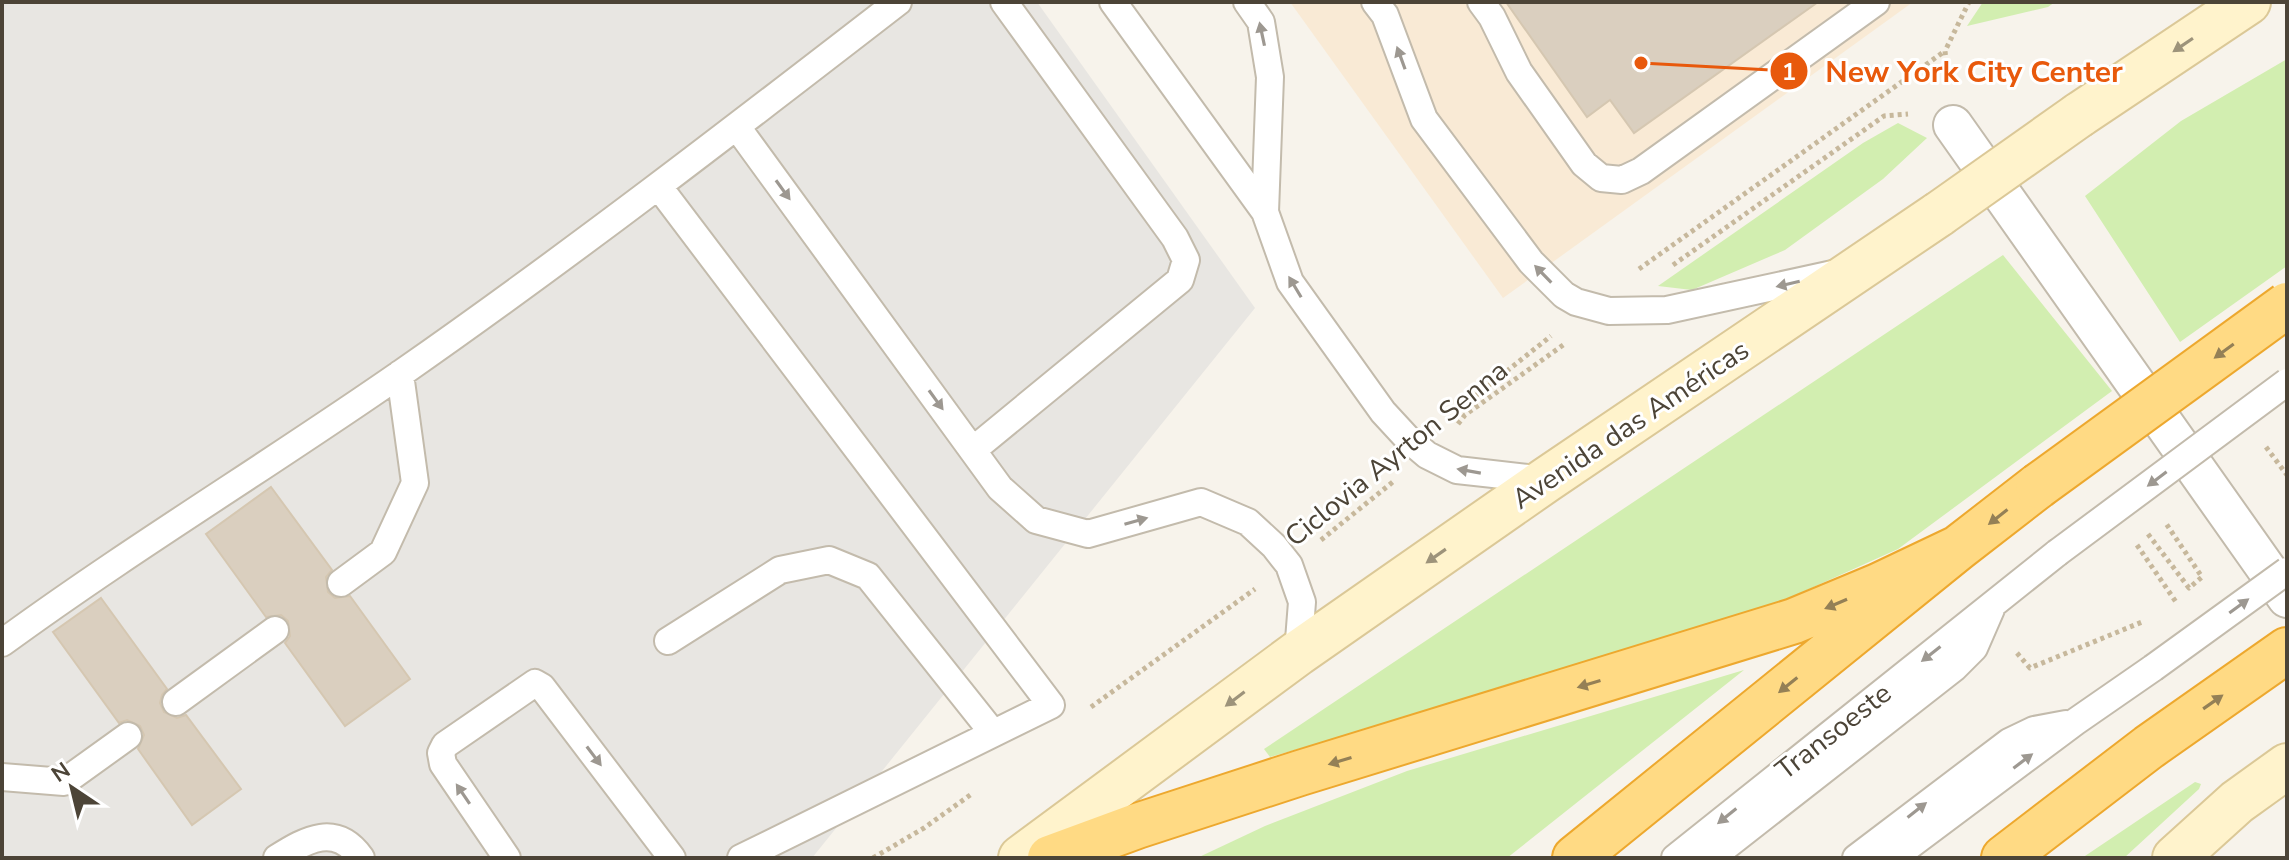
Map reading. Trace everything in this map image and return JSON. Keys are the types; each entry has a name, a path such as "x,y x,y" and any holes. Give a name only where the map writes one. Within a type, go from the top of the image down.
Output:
{"highway":[{"path":"1575,858 1958,548 2287,305"},
{"path":"1050,858 1300,773 1794,621 1958,548"},
{"path":"2004,858 2149,747 2287,650"}],"main road":[{"name":"Avenida das Américas","path":"1021,858 1298,653 1546,480 1864,267 2079,115 2248,2"},
{"path":"2175,858 2237,802 2287,766"}],"street":[{"path":"1953,125 2287,598"}],"lane":[{"path":"2,643 88,581 400,374 659,187 898,2"},
{"path":"973,450 1180,280 1186,260 1175,238 1004,2"},
{"path":"1113,2 1265,212 1290,282 1383,412 1427,455 1457,470 1546,480"},
{"path":"1247,2 1261,22 1270,77 1265,212"},
{"path":"1375,2 1385,15 1424,119 1531,262 1564,295 1576,302 1609,311 1667,310 1864,267"},
{"path":"1481,2 1492,17 1519,72 1584,164 1601,178 1622,180 1641,171 1876,2"},
{"path":"737,127 1000,488 1036,520 1088,534 1201,502 1248,522 1289,565 1302,602 1298,653"},
{"path":"659,187 1051,705 741,858"},
{"path":"341,583 383,552 415,483 400,374"},
{"name":"Transoeste","path":"1675,858 2057,553 2287,382"},
{"path":"668,641 780,570 829,560 868,576 993,733"},
{"path":"1893,858 2075,722 2287,571"},
{"name":"Transoeste","path":"1711,858 1954,668 1974,648 1992,606"},
{"path":"176,702 275,630"},
{"path":"507,858 443,764 441,753 445,745 535,683 542,687 672,858"},
{"path":"1856,858 2009,742 2034,730 2075,722"},
{"path":"2,777 64,782 128,736"},
{"path":"277,858 302,842 328,835 353,847 361,858"}],"path":[{"path":"1626,278 1945,51 1969,2"},
{"path":"1672,266 1884,116 1917,114 1953,125"},
{"path":"1469,401 1555,332"},
{"name":"Ciclovia Ayrton Senna","path":"1289,565 1427,455 1465,415 1566,343"},
{"path":"2144,529 2189,588 2202,577 2159,513 2206,481"},
{"path":"2132,538 2179,607"},
{"path":"2006,659 2019,652 2030,668 2152,618"}],"shaded area":[{"path":"2,2 1037,2 1255,308 812,858 2,858"},
{"path":"1290,2 1913,2 1503,298"}],"green space":[{"path":"1983,2 2055,2 2048,7 1967,26"},
{"path":"2287,59 2287,266 2180,342 2085,196 2181,121"},
{"path":"1898,123 1927,138 1883,179 1785,250 1692,290 1658,286 1863,143"},
{"path":"2003,255 2112,391 1898,549 1720,629 1270,757 1264,749"},
{"path":"1744,670 1507,858 1197,858 1265,826 1407,771"},
{"path":"2195,782 2201,784 2199,789 2124,858 2082,858"}],"building":[{"path":"1506,2 1818,2 1634,133 1610,100 1587,117"},
{"path":"271,487 332,570 326,577 328,592 335,598 350,596 410,679 345,726 285,643 290,636 288,621 281,615 266,617 206,534"},
{"path":"101,598 167,689 160,703 164,712 177,718 186,715 241,789 192,825 138,749 144,735 140,726 127,720 119,723 53,632"}],"place":[{"name":"New York City Center","path":"1641,63"}]}
